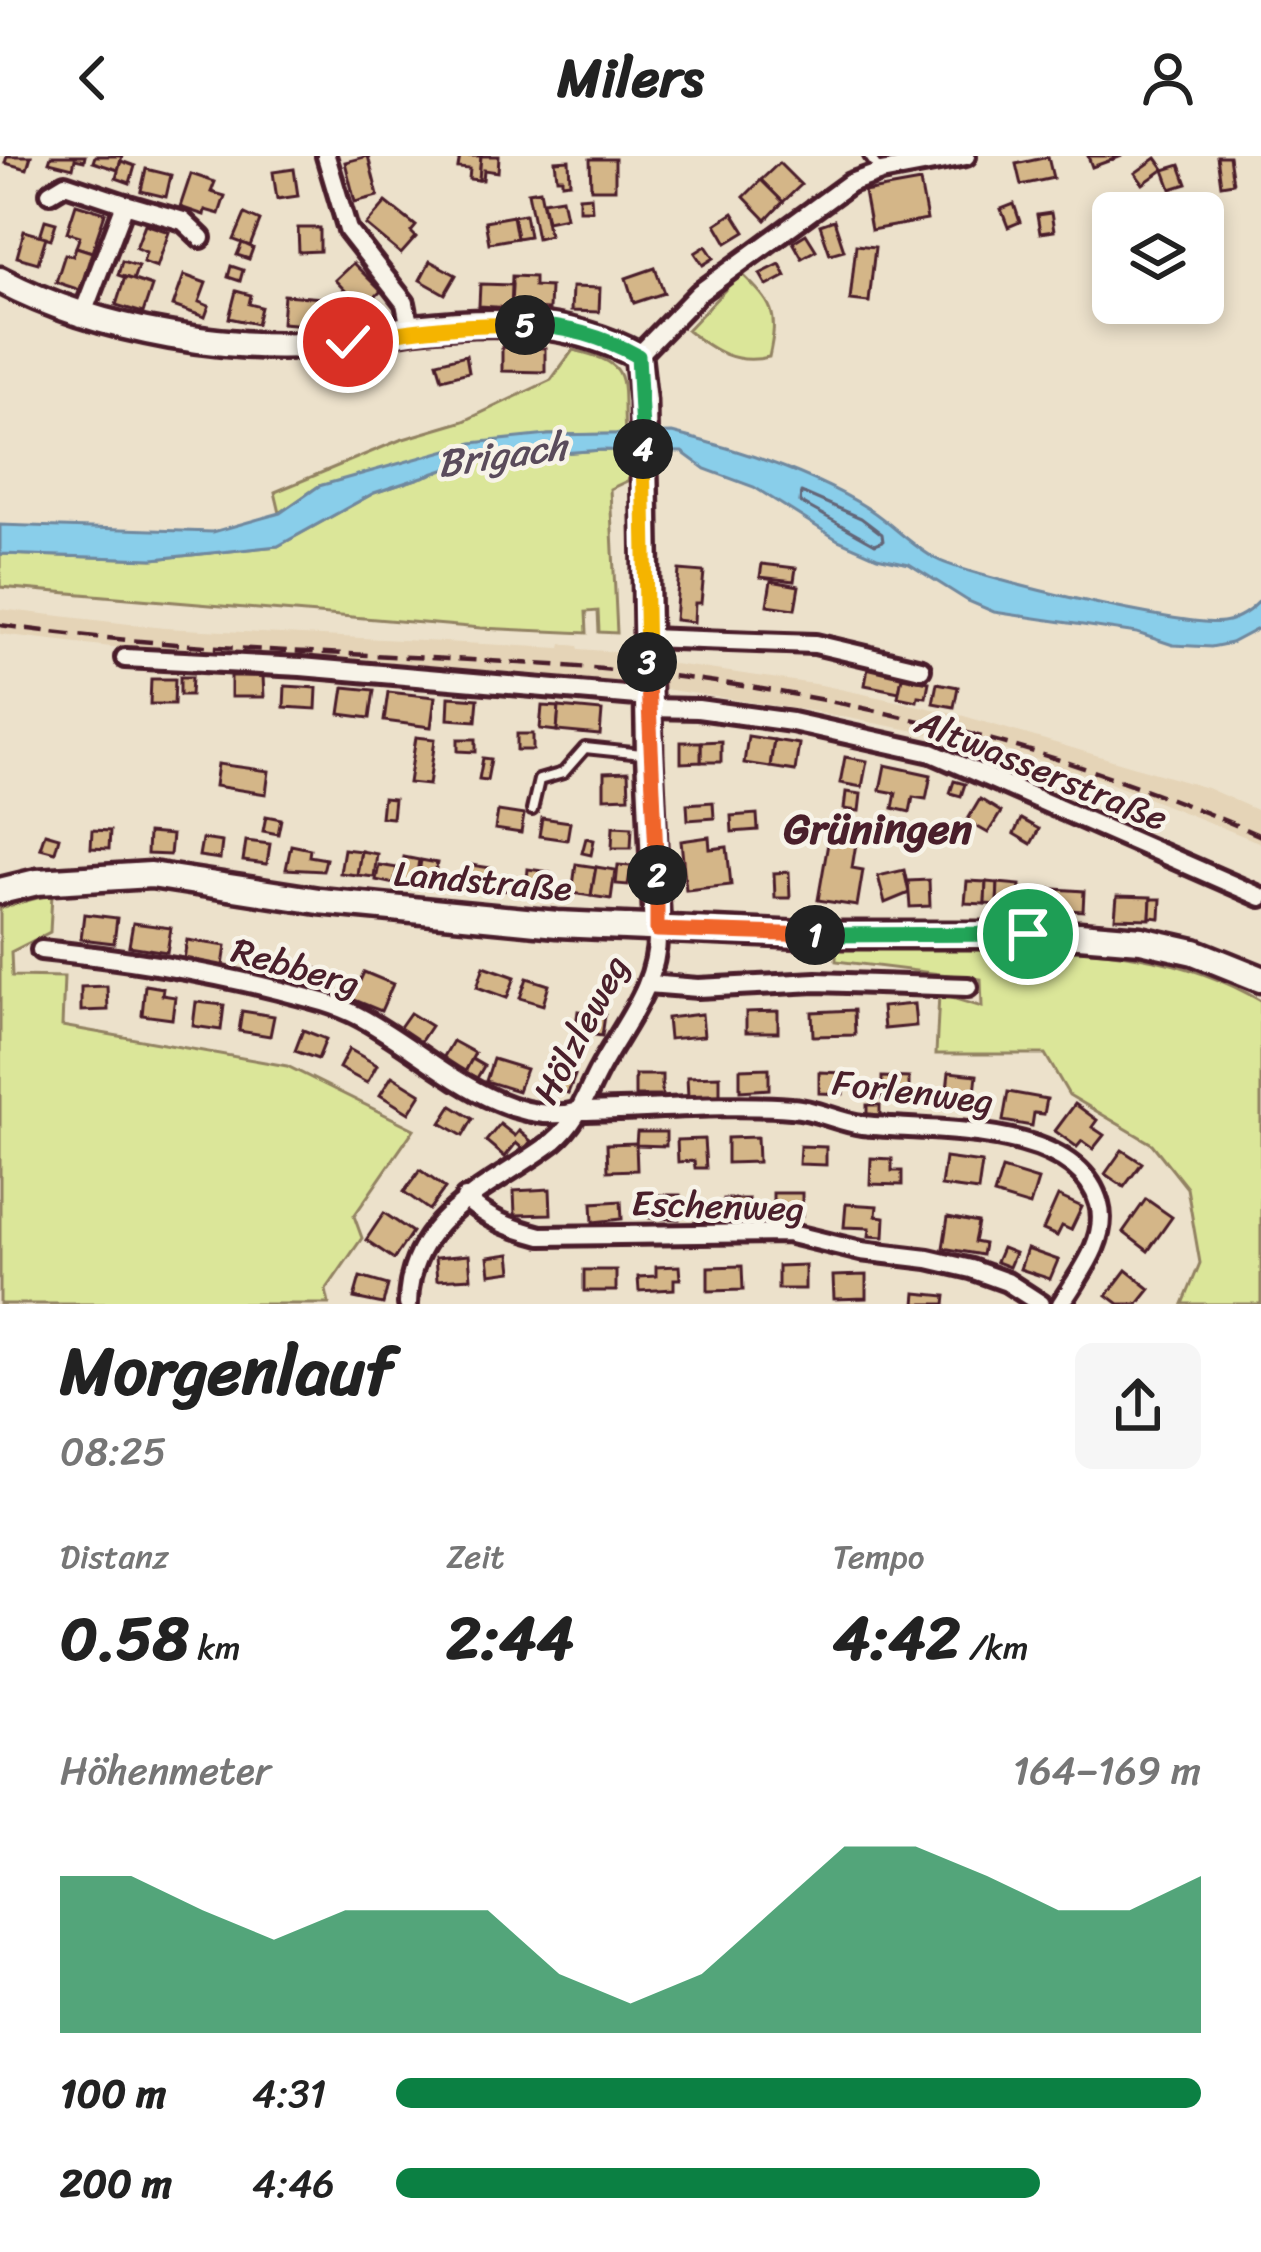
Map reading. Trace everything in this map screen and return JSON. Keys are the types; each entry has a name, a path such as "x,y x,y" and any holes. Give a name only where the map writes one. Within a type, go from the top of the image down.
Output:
{"main road":[{"path":"0,280 83,313 152,333 251,344 348,342 472,323 559,326 602,338 638,356 657,930"},
{"name":"Landstraße","path":"0,891 37,882 151,875 420,912 657,930 1062,934 1141,940 1194,952 1261,979"}],"street":[{"path":"326,156 348,230 405,303 410,329"},
{"path":"638,356 699,293 850,183 881,172 966,156"},
{"path":"50,193 65,184 183,221 201,238"},
{"path":"83,313 125,204"},
{"path":"646,638 815,644 921,668"},
{"name":"Altwasserstraße","path":"125,658 301,667 648,702 792,722 932,752 1261,897"},
{"name":"Hölzleweg","path":"408,1304 409,1285 422,1249 444,1216 556,1139 581,1111 647,984 658,946 657,930"},
{"name":"Rebberg","path":"41,950 134,960 321,1001 354,1014 511,1106 556,1118 581,1111"},
{"path":"647,984 698,988 862,982 968,987"},
{"name":"Forlenweg","path":"581,1111 786,1107 865,1125 974,1130 1014,1138 1073,1166 1100,1205 1101,1224 1093,1250 1061,1304"},
{"name":"Eschenweg","path":"465,1198 506,1227 541,1236 787,1233 971,1269 1007,1282 1041,1304"}],"lane":[{"path":"869,156 881,172"},
{"path":"532,810 539,780 563,773 585,748 649,755"}],"shaded area":[{"path":"0,609 164,628 561,648 562,644 821,685 957,714 1207,788 1261,812 1261,843 1092,776 983,744 817,712 630,684 163,653 0,634"}],"green space":[{"path":"741,273 771,310 769,357 725,354 687,330"},
{"path":"573,350 607,361 621,376 625,434 548,435 319,486 280,513 275,492 400,440 464,421 551,380"},
{"path":"627,451 629,480 610,489 617,633 599,632 598,611 586,612 587,633 0,587 0,554 153,559 278,546 374,493 477,459"},
{"path":"52,894 50,932 11,952 12,976 64,977 62,1026 287,1066 414,1129 354,1216 362,1238 326,1290 329,1304 0,1304 0,908"},
{"path":"974,945 1087,950 1157,960 1226,983 1261,1001 1261,1304 1183,1304 1200,1263 1187,1188 1152,1144 1069,1095 1045,1054 936,1054 939,994 982,1007 981,979 836,961 836,949"}],"water":[{"name":"Brigach","path":"672,433 823,484 869,509 927,554 957,567 1079,600 1202,622 1234,619 1261,599 1261,627 1231,643 1173,645 1137,633 994,612 909,564 877,557 838,540 754,487 705,469 682,452 602,450 477,459 374,493 278,546 153,559 0,554 0,525 213,532 280,513 319,486 472,443 548,435"}],"building":[{"path":"7,156 31,156 27,169 5,163"},
{"path":"51,156 85,156 84,161 75,159 73,168 49,162"},
{"path":"95,156 122,156 118,170 93,162"},
{"path":"368,156 378,196 355,202 345,162"},
{"path":"460,156 481,156 479,180 469,179 470,169 458,168"},
{"path":"481,156 499,156 498,172 484,170 479,180"},
{"path":"1088,156 1122,156 1092,167"},
{"path":"1217,156 1229,156 1233,183 1221,185"},
{"path":"1048,157 1053,178 1021,185 1016,164"},
{"path":"1156,158 1164,169 1143,184 1135,173"},
{"path":"590,159 615,159 615,189 591,189"},
{"path":"569,160 570,182 562,183 555,161"},
{"path":"121,161 135,166 130,183 116,178"},
{"path":"779,163 801,185 783,202 761,180"},
{"path":"1180,165 1187,184 1171,189 1164,170"},
{"path":"146,169 171,175 166,197 141,191"},
{"path":"294,169 298,196 277,199 273,172"},
{"path":"191,174 215,182 211,192 225,196 219,214 205,210 204,215 180,207"},
{"path":"761,180 783,202 766,220 744,197"},
{"path":"920,182 927,220 871,230 864,192"},
{"path":"540,190 549,235 537,238 528,192"},
{"path":"591,196 592,210 579,210 579,197"},
{"path":"562,198 566,217 547,221 543,201"},
{"path":"386,202 416,226 411,232 416,237 401,254 366,225"},
{"path":"76,204 105,213 92,252 76,247 80,236 67,232"},
{"path":"1014,204 1020,222 1008,227 1001,209"},
{"path":"733,213 745,232 727,243 716,224"},
{"path":"1051,213 1054,231 1040,233 1037,215"},
{"path":"245,214 260,221 250,246 234,240"},
{"path":"525,214 529,236 517,238 513,216"},
{"path":"513,216 517,238 489,243 485,221"},
{"path":"45,220 56,223 51,239 40,236"},
{"path":"834,220 844,250 830,254 820,225"},
{"path":"145,224 169,232 157,267 143,262 146,252 136,248"},
{"path":"298,228 320,228 320,251 299,252"},
{"path":"24,231 46,237 38,263 17,257"},
{"path":"806,234 816,250 802,258 793,242"},
{"path":"242,243 253,248 249,259 237,255"},
{"path":"856,245 875,247 869,302 850,300"},
{"path":"706,246 714,258 703,265 695,253"},
{"path":"76,247 92,252 80,290 56,282 65,254 73,256"},
{"path":"122,261 138,266 133,280 118,275"},
{"path":"430,261 456,275 445,294 420,280"},
{"path":"353,263 381,291 363,309 335,280"},
{"path":"780,264 786,276 767,286 760,274"},
{"path":"231,266 243,270 240,281 228,277"},
{"path":"655,268 664,293 634,303 626,278"},
{"path":"184,275 206,283 199,302 209,306 205,317 173,306"},
{"path":"512,276 534,277 534,286 550,287 549,310 511,308"},
{"path":"125,277 152,286 143,313 116,305"},
{"path":"480,284 512,285 511,308 479,306"},
{"path":"572,287 600,288 599,312 571,311"},
{"path":"236,291 251,295 249,304 261,307 257,324 229,318"},
{"path":"284,295 322,298 320,326 282,323"},
{"path":"327,306 350,307 349,325 326,324"},
{"path":"502,347 545,348 545,372 502,371"},
{"path":"466,355 469,372 442,379 437,362"},
{"path":"762,564 796,568 794,581 760,577"},
{"path":"679,570 704,572 694,622 675,620"},
{"path":"771,581 799,586 795,609 767,605"},
{"path":"869,662 904,669 899,692 865,685"},
{"path":"231,676 263,676 264,697 231,697"},
{"path":"180,677 192,677 191,695 180,695"},
{"path":"902,677 929,682 926,697 918,696 917,701 898,697"},
{"path":"151,679 175,679 174,704 150,704"},
{"path":"937,683 958,687 954,707 933,703"},
{"path":"285,686 317,688 316,709 284,707"},
{"path":"344,687 374,690 370,718 340,714"},
{"path":"388,692 435,697 431,727 384,721"},
{"path":"449,697 478,699 476,721 448,719"},
{"path":"542,706 559,707 557,731 540,729"},
{"path":"559,707 602,711 600,735 557,731"},
{"path":"517,734 533,734 533,750 517,750"},
{"path":"748,736 774,740 770,767 744,763"},
{"path":"416,737 435,739 429,785 409,783"},
{"path":"458,739 476,739 476,752 458,751"},
{"path":"774,740 799,744 795,771 770,767"},
{"path":"721,741 721,762 701,762 701,742"},
{"path":"681,742 701,742 701,762 681,763"},
{"path":"845,757 867,761 862,787 840,783"},
{"path":"483,758 491,759 487,780 479,779"},
{"path":"218,764 269,771 266,794 215,786"},
{"path":"885,765 931,775 926,799 913,797 910,812 893,808 896,793 880,790"},
{"path":"628,772 629,797 604,798 604,773"},
{"path":"954,781 965,784 961,796 950,793"},
{"path":"846,792 861,794 859,811 844,809"},
{"path":"383,798 394,799 392,818 381,817"},
{"path":"980,799 1001,812 988,833 967,821"},
{"path":"713,802 714,818 688,820 687,804"},
{"path":"498,811 524,815 521,833 495,829"},
{"path":"757,814 758,830 732,832 731,816"},
{"path":"266,816 281,819 278,834 263,831"},
{"path":"542,818 570,822 567,840 539,836"},
{"path":"1021,819 1039,829 1031,844 1014,834"},
{"path":"613,826 632,827 631,848 612,848"},
{"path":"92,830 110,831 109,849 91,848"},
{"path":"830,832 857,837 852,868 863,870 857,906 818,900"},
{"path":"45,833 59,837 55,852 40,848"},
{"path":"148,833 172,835 170,855 147,854"},
{"path":"709,837 710,849 727,847 731,885 686,890 681,841"},
{"path":"586,838 594,840 591,855 582,853"},
{"path":"202,839 222,842 220,859 199,856"},
{"path":"246,841 270,844 267,864 243,861"},
{"path":"291,845 326,859 323,871 286,869"},
{"path":"344,849 361,851 357,875 340,873"},
{"path":"361,851 377,854 374,877 357,875"},
{"path":"404,857 419,860 415,885 400,883"},
{"path":"421,860 437,863 432,888 417,886"},
{"path":"576,864 596,867 591,896 572,893"},
{"path":"379,865 397,868 394,884 376,880"},
{"path":"471,865 491,868 488,888 468,885"},
{"path":"618,865 631,866 628,885 616,884"},
{"path":"596,867 615,870 611,899 591,896"},
{"path":"528,869 550,872 548,894 526,891"},
{"path":"904,870 909,893 885,903 878,876"},
{"path":"789,872 790,898 775,898 774,873"},
{"path":"497,878 516,879 516,891 496,890"},
{"path":"929,880 930,906 910,907 908,881"},
{"path":"967,881 986,882 985,904 965,903"},
{"path":"986,882 998,883 997,905 985,904"},
{"path":"998,883 1020,885 1018,906 997,905"},
{"path":"1039,888 1084,891 1083,911 1038,908"},
{"path":"1117,896 1151,897 1150,919 1115,918"},
{"path":"1151,899 1161,899 1160,918 1150,917"},
{"path":"84,914 117,918 114,943 81,939"},
{"path":"133,923 171,928 167,952 129,946"},
{"path":"187,940 226,946 223,966 184,960"},
{"path":"256,955 283,962 279,979 252,972"},
{"path":"306,965 332,974 327,992 300,984"},
{"path":"484,966 515,977 507,998 477,987"},
{"path":"364,972 393,984 381,1011 352,999"},
{"path":"527,978 549,985 543,1005 520,998"},
{"path":"145,985 163,988 162,995 175,997 172,1019 142,1015"},
{"path":"107,986 108,1010 81,1011 81,987"},
{"path":"196,1002 224,1005 221,1030 193,1026"},
{"path":"914,1004 916,1026 884,1029 882,1007"},
{"path":"854,1010 855,1035 813,1036 812,1012"},
{"path":"242,1011 274,1016 270,1036 239,1031"},
{"path":"578,1011 605,1015 602,1036 575,1032"},
{"path":"778,1011 778,1032 746,1032 746,1012"},
{"path":"410,1013 431,1026 419,1044 398,1030"},
{"path":"702,1014 704,1036 669,1039 667,1018"},
{"path":"303,1030 326,1039 318,1059 295,1051"},
{"path":"453,1041 475,1053 465,1072 442,1060"},
{"path":"349,1049 377,1065 367,1083 339,1068"},
{"path":"472,1059 484,1066 477,1078 465,1072"},
{"path":"493,1059 526,1069 518,1091 486,1081"},
{"path":"554,1067 575,1075 568,1093 547,1085"},
{"path":"769,1068 769,1089 740,1091 740,1069"},
{"path":"819,1072 844,1073 843,1094 819,1093"},
{"path":"949,1072 977,1075 974,1102 946,1099"},
{"path":"635,1075 662,1075 662,1096 635,1096"},
{"path":"392,1076 421,1094 409,1113 380,1095"},
{"path":"720,1076 720,1096 688,1097 687,1077"},
{"path":"882,1077 909,1078 909,1100 882,1099"},
{"path":"1008,1092 1047,1099 1044,1114 1034,1113 1032,1126 1003,1121"},
{"path":"1075,1104 1097,1120 1092,1127 1104,1135 1093,1149 1082,1141 1077,1147 1055,1131"},
{"path":"867,1105 880,1105 880,1118 867,1118"},
{"path":"452,1106 473,1119 463,1136 441,1123"},
{"path":"500,1124 531,1141 524,1150 516,1143 505,1157 486,1141"},
{"path":"637,1132 666,1132 666,1146 636,1145"},
{"path":"757,1137 758,1162 727,1163 727,1138"},
{"path":"704,1139 706,1168 695,1168 694,1161 678,1162 677,1140"},
{"path":"636,1143 637,1170 608,1171 607,1144"},
{"path":"800,1146 826,1147 826,1165 799,1164"},
{"path":"1122,1150 1142,1163 1124,1187 1105,1174"},
{"path":"871,1158 892,1159 892,1171 902,1171 902,1185 870,1184"},
{"path":"945,1158 982,1163 978,1191 941,1186"},
{"path":"1002,1169 1038,1180 1030,1206 994,1195"},
{"path":"420,1170 445,1188 429,1210 404,1192"},
{"path":"550,1189 551,1214 515,1215 514,1191"},
{"path":"773,1193 802,1193 802,1216 773,1216"},
{"path":"651,1195 680,1195 679,1219 650,1218"},
{"path":"1058,1196 1082,1207 1071,1230 1062,1226 1057,1236 1043,1230"},
{"path":"724,1199 749,1199 750,1217 725,1218"},
{"path":"1146,1199 1172,1217 1148,1251 1123,1232"},
{"path":"621,1201 622,1219 593,1222 592,1203"},
{"path":"846,1204 877,1206 876,1216 885,1217 884,1237 869,1236 870,1228 844,1227"},
{"path":"384,1213 412,1232 394,1259 366,1240"},
{"path":"948,1217 978,1223 974,1242 984,1244 982,1255 943,1248"},
{"path":"1002,1248 1015,1253 1009,1267 996,1262"},
{"path":"1027,1249 1058,1260 1050,1279 1020,1269"},
{"path":"510,1254 512,1271 490,1274 488,1257"},
{"path":"469,1255 471,1278 437,1280 435,1258"},
{"path":"805,1265 805,1289 778,1289 778,1266"},
{"path":"679,1266 680,1279 674,1279 674,1289 639,1291 638,1277 656,1276 656,1267"},
{"path":"742,1266 743,1290 708,1291 708,1267"},
{"path":"584,1270 616,1270 616,1291 584,1291"},
{"path":"1126,1270 1150,1289 1138,1304 1119,1304 1107,1295"},
{"path":"866,1275 866,1298 834,1299 833,1276"},
{"path":"360,1277 388,1285 383,1304 354,1298"},
{"path":"916,1293 946,1296 945,1304 915,1304"}],"railway":[{"path":"0,625 221,647 591,668 763,689 933,724 1017,747 1100,773 1261,836"}],"district":[{"name":"Grüningen","path":"878,828"}],"route":[{"path":"348,342 472,323 559,326 602,338 638,356 657,930 1028,934"}]}
